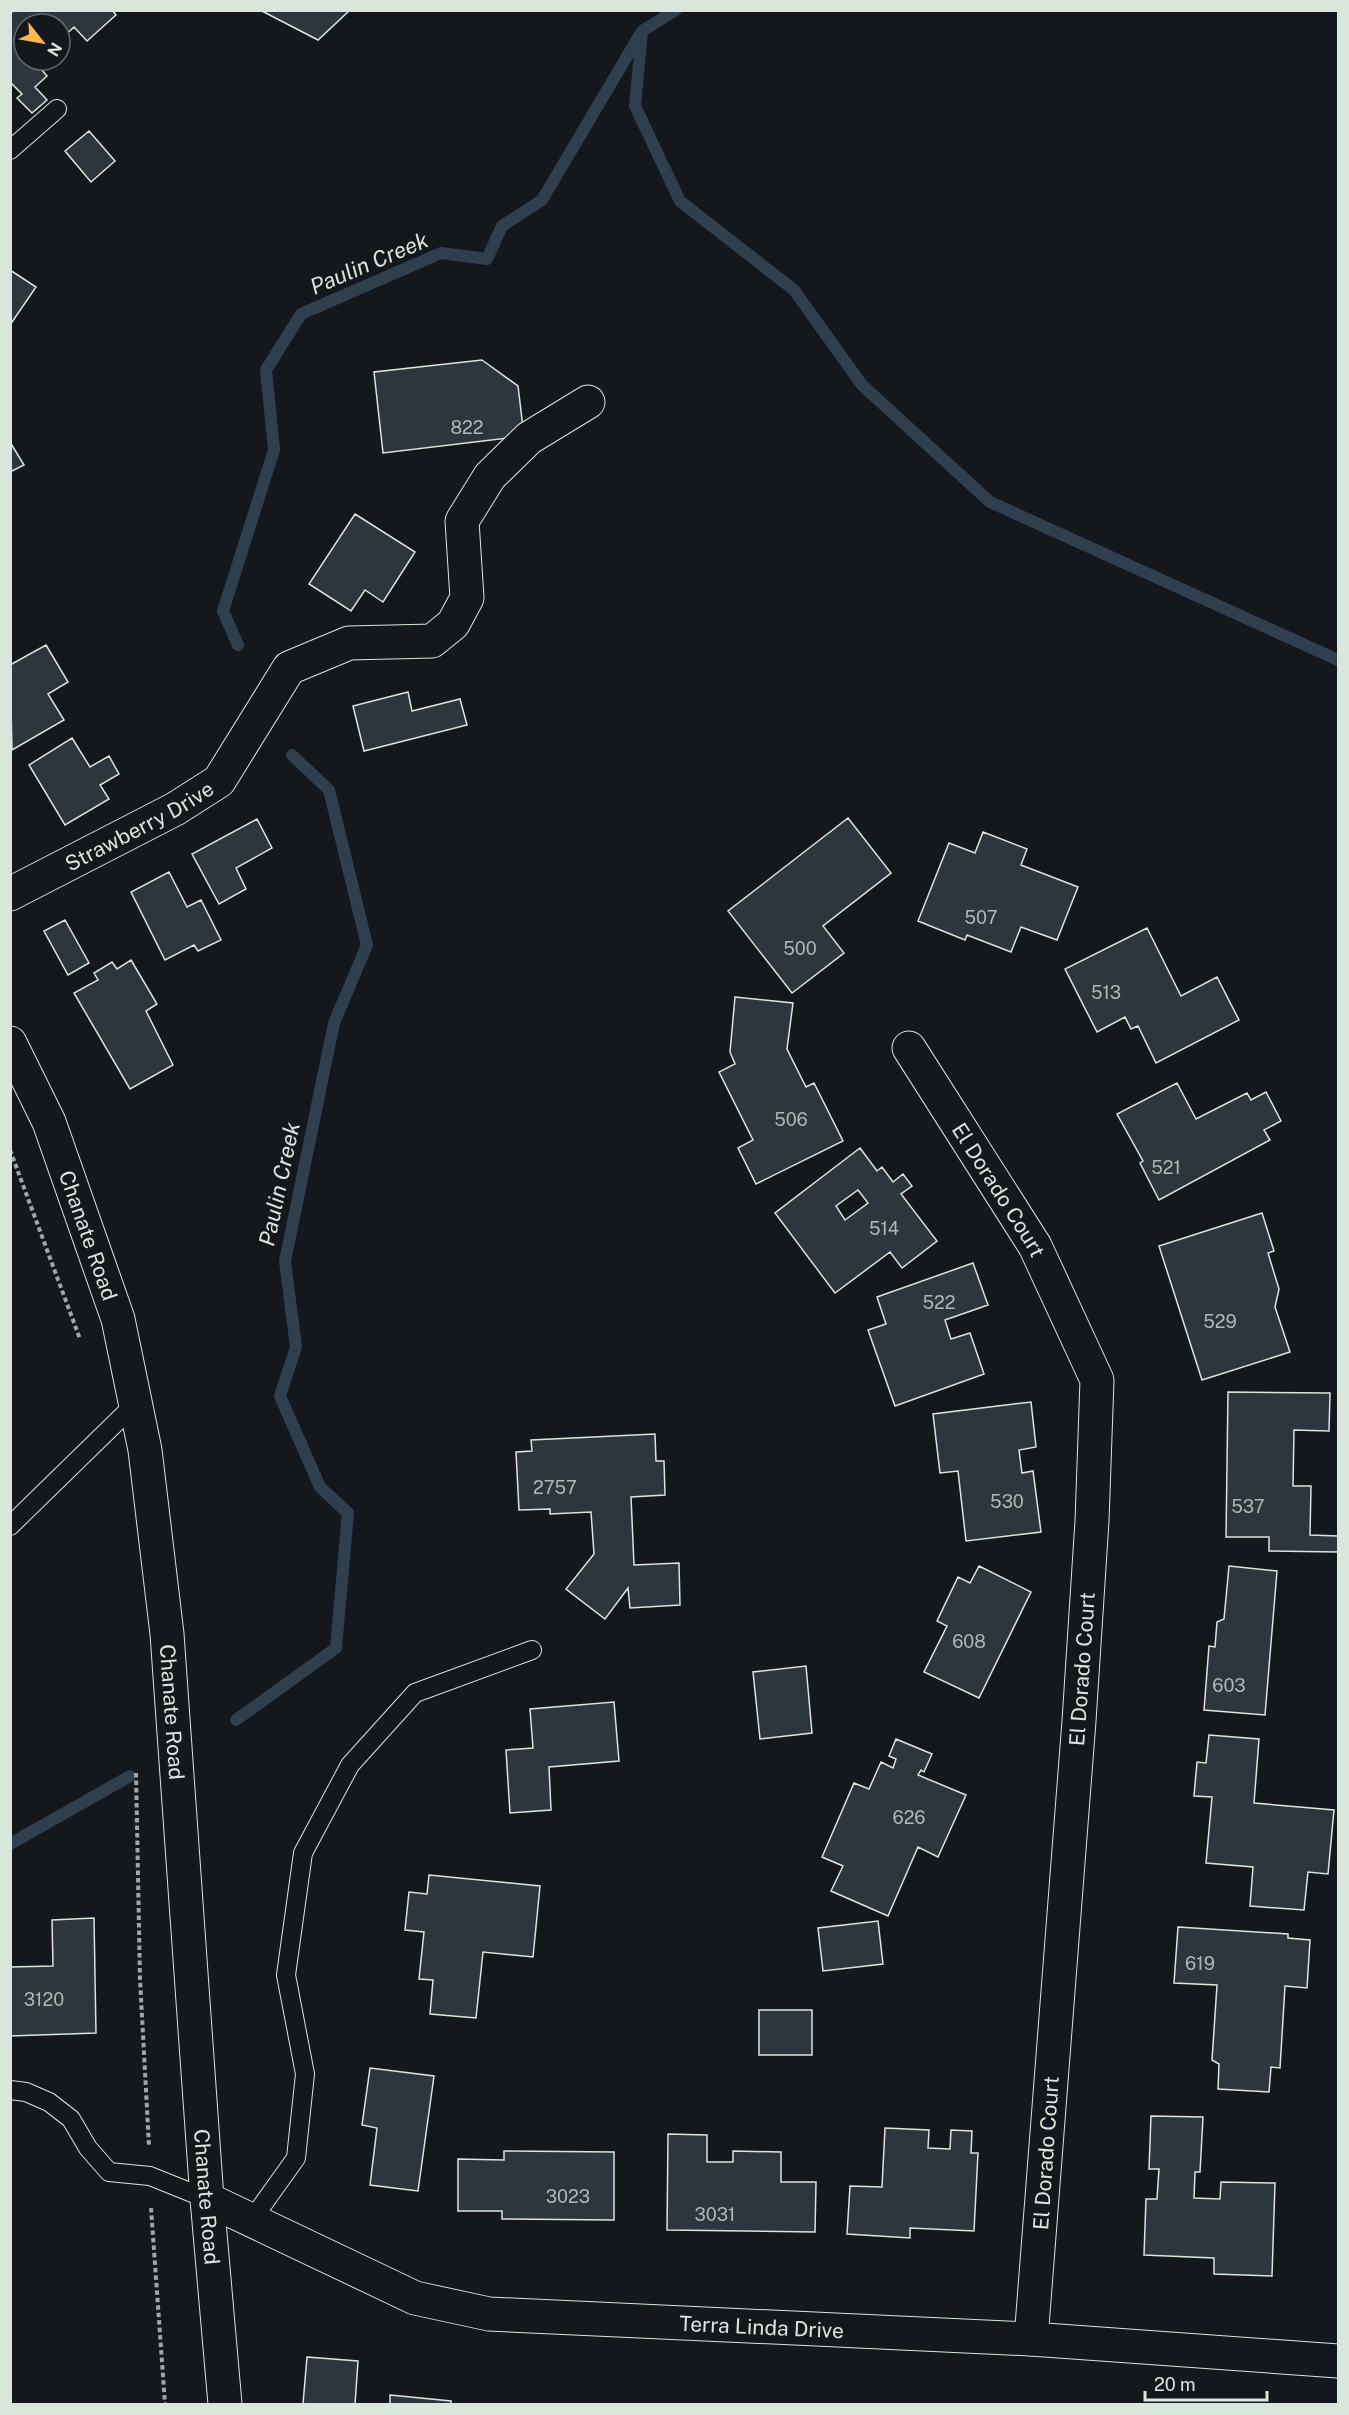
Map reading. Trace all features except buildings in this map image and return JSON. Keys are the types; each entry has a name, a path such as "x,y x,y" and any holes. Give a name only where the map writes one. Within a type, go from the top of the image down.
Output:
{"street":[{"name":"Strawberry Drive","path":"10,894 175,809 219,781 289,668 349,643 432,642 453,624 467,598 462,521 490,476 529,438 588,402"},
{"name":"Chanate Road","path":"10,1043 49,1122 118,1319 145,1450 168,1634 207,2199 225,2404"},
{"name":"El Dorado Court","path":"909,1048 1035,1246 1097,1380 1092,1521 1079,1721 1032,2339"},
{"name":"Terra Linda Drive","path":"207,2199 415,2298 489,2314 1032,2339 1338,2361"}],"lane":[{"path":"10,150 57,109"},
{"path":"10,1526 136,1403"},
{"path":"251,2221 296,2158 305,2074 286,1975 303,1853 350,1765 415,1693 532,1650"},
{"path":"10,2090 26,2092 49,2102 71,2119 88,2148 109,2172 150,2176 207,2199"}],"path":[{"path":"10,1150 82,1347"},
{"path":"136,1769 135,1816 140,1979 154,2270 165,2404"}],"waterway":[{"name":"Paulin Creek","path":"238,645 223,611 274,450 266,370 301,314 441,253 487,259 502,226 542,200 642,31 676,10"},
{"path":"642,31 635,106 680,201 794,290 862,385 990,502 1338,660"},
{"name":"Paulin Creek","path":"236,1720 336,1648 348,1513 320,1487 280,1396 296,1347 285,1261 334,1023 367,945 329,790 292,755"},
{"name":"Paulin Creek","path":"10,1844 130,1776"}]}
